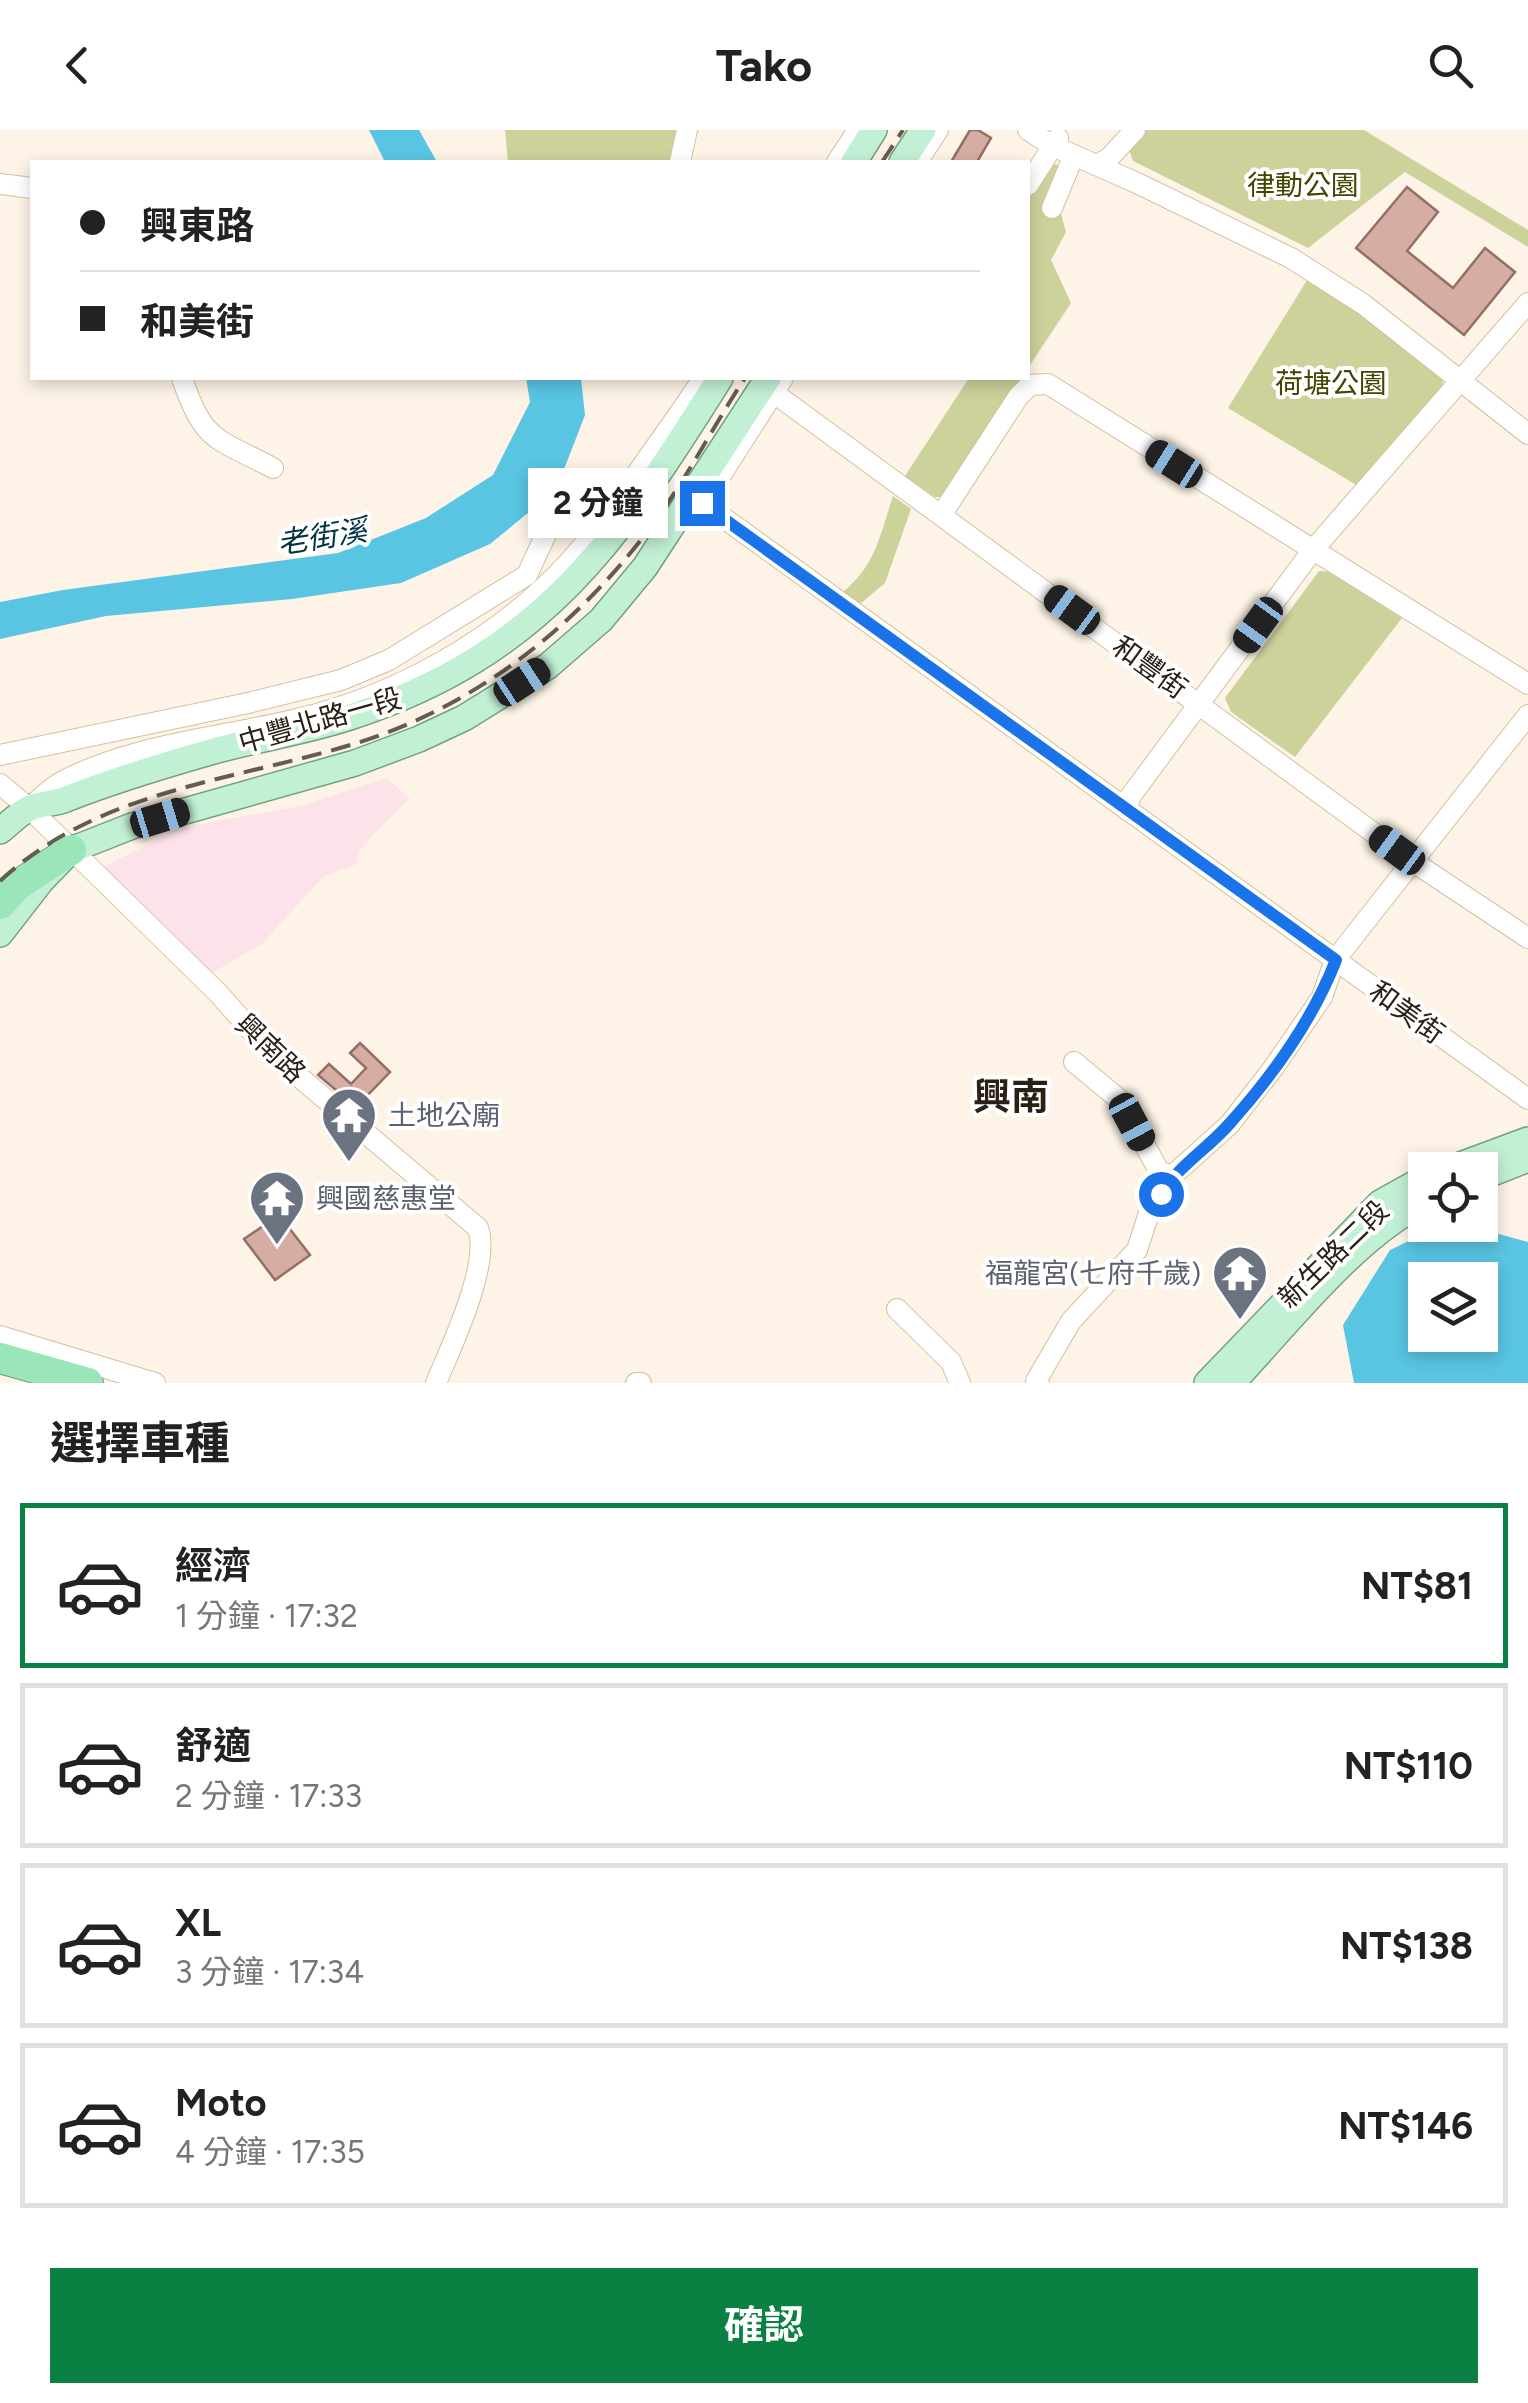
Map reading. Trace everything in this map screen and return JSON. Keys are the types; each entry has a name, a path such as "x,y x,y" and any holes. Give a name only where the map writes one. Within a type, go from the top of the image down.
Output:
{"highway":[{"path":"0,904 18,884 71,850"},
{"path":"0,1358 88,1383"},
{"path":"0,1370 44,1383"}],"main road":[{"path":"855,160 874,130"},
{"path":"903,160 923,130"},
{"name":"中豐北路一段","path":"0,832 29,808 63,801 97,785 348,718 449,675 506,641 548,608 611,540 652,486 719,380"},
{"name":"中豐北路一段","path":"0,934 71,850 181,810 354,762 419,739 464,718 548,666 601,620 663,542 775,383"},
{"path":"1496,1152 1528,1140"},
{"path":"1498,1171 1528,1159"},
{"name":"新生路二段","path":"1207,1383 1337,1244 1380,1204 1408,1188"},
{"name":"新生路二段","path":"1232,1383 1348,1260 1408,1210"}],"street":[{"path":"680,160 687,130"},
{"path":"838,160 858,130"},
{"path":"918,160 938,130"},
{"path":"1028,130 1101,159 1306,255 1367,294 1528,434"},
{"path":"1101,159 1119,130"},
{"path":"1053,138 1074,156 1101,159 1134,130"},
{"path":"1030,181 1053,138"},
{"path":"1052,208 1074,156"},
{"path":"0,184 30,188"},
{"path":"1127,810 1130,797 1204,707 1316,554 1468,380 1528,304"},
{"path":"1468,380 1528,318"},
{"path":"183,380 194,412 208,434 272,468"},
{"name":"中豐北路一段","path":"29,808 62,781 112,762 186,741 320,713 386,689 492,630 542,590 578,554 702,380"},
{"path":"1468,380 1528,421"},
{"path":"942,514 1018,397 1038,382 1048,384 1528,684"},
{"name":"中豐北路一段","path":"663,542 702,503 775,383"},
{"name":"和豐街","path":"775,383 942,514 1412,861 1526,932"},
{"name":"和美街","path":"702,503 1528,1099"},
{"path":"0,755 248,703 341,680 389,660 527,575 560,504"},
{"path":"1036,1382 1071,1320 1137,1250 1150,1210 1172,1176 1230,1124 1322,997 1336,960 1528,715"},
{"name":"興南路","path":"0,784 218,993 272,1054 478,1228 483,1241 469,1302 436,1383"},
{"path":"1074,1062 1120,1100 1159,1171 1172,1176"},
{"path":"897,1309 951,1362 960,1383"},
{"path":"0,1336 155,1383"}],"shaded area":[{"path":"387,778 410,799 373,834 359,852 357,864 324,876 263,943 207,976 100,869 179,828 300,806"}],"green space":[{"path":"505,130 676,130 670,160 508,160"},
{"name":"律動公園","path":"1143,130 1364,130 1528,230 1528,247 1405,172 1308,248 1133,161 1128,147"},
{"path":"1050,162 1061,167 1058,203 1066,232 1051,260 1071,303 1030,365 1030,195"},
{"name":"荷塘公園","path":"1309,277 1357,308 1443,375 1442,391 1358,486 1228,408"},
{"path":"968,380 1021,380 943,497 935,497 905,476"},
{"path":"893,496 911,509 885,583 860,604 843,592 870,560"},
{"path":"1319,571 1330,572 1402,618 1295,757 1231,712 1225,698"}],"water":[{"path":"369,130 419,130 436,160 384,160"},
{"path":"526,380 581,380 585,415 556,490 490,544 401,583 292,599 106,616 0,639 0,602 338,553 426,518 493,475 530,402"},
{"path":"1498,1234 1528,1242 1528,1383 1354,1383 1343,1325 1390,1250 1408,1241 1498,1242"}],"building":[{"path":"970,130 991,138 978,160 952,160"},
{"path":"1407,187 1438,212 1407,251 1453,288 1485,248 1515,272 1464,335 1356,248"},
{"path":"360,1043 390,1072 356,1107 318,1075 329,1064 351,1084 366,1068 350,1053"},
{"name":"興國慈惠堂","path":"279,1215 310,1255 275,1280 244,1239"}],"railway":[{"path":"883,160 903,130"},
{"path":"0,881 39,850 124,807 357,743 442,708 481,686 554,632 618,567 673,495 744,380"}],"place":[{"name":"土地公廟","path":"349,1164"},
{"name":"興國慈惠堂","path":"277,1247"},
{"name":"福龍宮(七府千歲)","path":"1240,1322"}],"district":[{"name":"興南","path":"1011,1097"}],"route":[{"path":"702,503 1336,960 1322,997 1274,1067 1230,1124 1172,1176 1161,1194"}],"water label":[{"name":"老街溪","path":"322,537"}]}
